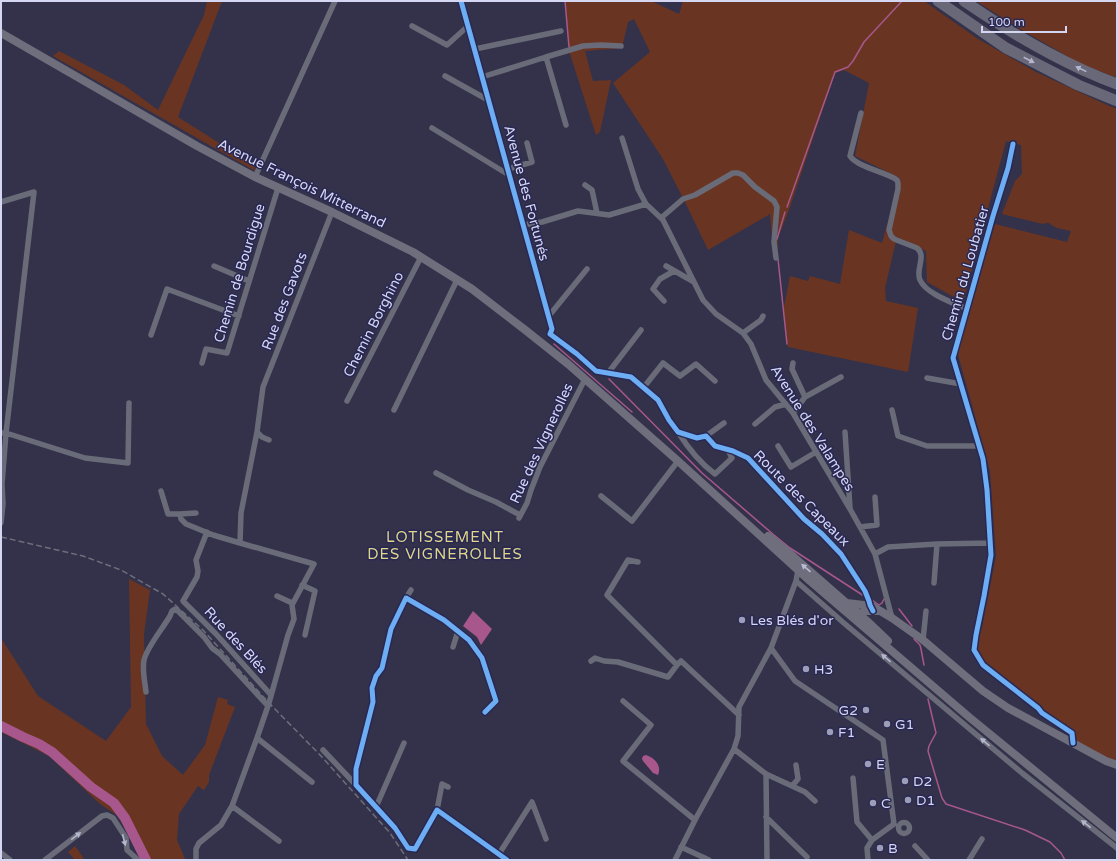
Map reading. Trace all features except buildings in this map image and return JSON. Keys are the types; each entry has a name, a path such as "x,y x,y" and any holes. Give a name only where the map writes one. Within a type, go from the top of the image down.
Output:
{"highway":[{"path":"930,1 958,21 1006,48 1078,85 1117,101"},
{"path":"938,1 1006,48"},
{"path":"964,1 991,20 1036,45 1083,70 1117,84"}],"main road":[{"name":"Avenue François Mitterrand","path":"1,33 197,146 255,177 332,212 413,252 472,289 585,379 718,496"},
{"path":"718,496 808,579 969,717 1117,838"},
{"path":"718,496 787,551 860,614 885,639 973,714 1117,831"},
{"path":"808,579 816,582 852,614 860,614 865,611 875,609"},
{"path":"846,602 875,609 892,618 923,640 983,691 1008,708 1106,761 1117,765"}],"street":[{"path":"255,177 335,1"},
{"name":"Avenue des Fortunés","path":"461,1 552,329 550,334 577,354 596,371 608,373"},
{"path":"412,26 447,45 468,26"},
{"path":"474,49 561,31"},
{"path":"482,77 583,46 621,46"},
{"path":"546,57 566,126"},
{"path":"446,76 488,100"},
{"path":"861,113 850,156 859,163 897,180 898,189 890,230 891,236 897,241 920,250 919,277 922,283 934,294 967,309"},
{"path":"432,128 508,172 532,162 527,143"},
{"name":"Avenue des Valampes","path":"622,138 638,189 646,204 663,220 703,300 716,314 742,333 751,344 766,380 793,413 860,526 875,554 892,618"},
{"name":"Chemin du Loubatier","path":"1013,144 1010,162 993,216 953,358 983,459 987,490 991,555 974,650 983,665 1033,704 1042,713 1072,733 1073,743"},
{"path":"661,218 683,199 695,195 733,173 738,173 743,175 755,187 765,193 776,203 777,207 774,242 776,258"},
{"path":"585,185 592,190 597,213"},
{"name":"Chemin de Bourdigue","path":"202,363 206,349 227,353 278,188"},
{"path":"1,202 34,192 3,433 1,523"},
{"path":"523,225 542,222 578,211 609,215 646,204"},
{"name":"Rue des Gavots","path":"240,542 241,513 257,432 263,387 332,212"},
{"name":"Chemin Borghino","path":"347,402 421,257"},
{"path":"214,266 249,281"},
{"path":"666,266 694,282"},
{"path":"548,316 587,269"},
{"path":"664,301 652,289 660,278 674,271"},
{"path":"394,410 457,280"},
{"path":"151,335 167,289 239,316"},
{"path":"742,333 762,320 763,316"},
{"path":"642,330 608,373 631,377 658,400 669,420 689,449 707,468 715,474 732,458 728,450"},
{"path":"644,387 663,363 680,376 696,364 715,381"},
{"path":"793,363 792,369 806,397"},
{"path":"793,413 806,397 841,377"},
{"path":"927,378 961,384"},
{"name":"Rue des Vignerolles","path":"436,473 468,490 496,502 519,516 527,503 540,467 585,379"},
{"path":"3,433 85,458 128,463 129,403"},
{"path":"755,424 775,407 786,404"},
{"path":"892,410 898,436 927,446 979,446"},
{"path":"678,432 697,438 706,436 724,423"},
{"path":"257,432 262,437 269,440"},
{"name":"Avenue des Valampes","path":"846,432 850,509"},
{"name":"Route des Capeaux","path":"706,436 715,446 748,458 804,519 822,534 841,554 875,609"},
{"path":"778,446 791,467 816,452"},
{"path":"601,496 632,522 678,461"},
{"path":"161,491 167,513 196,513"},
{"path":"860,526 876,525 875,497"},
{"path":"180,514 181,520 207,532 314,564 292,603 277,596"},
{"name":"Rue des Blés","path":"207,532 196,560 198,571 197,577 183,602 216,634 271,695"},
{"path":"875,554 888,547 990,543"},
{"path":"934,583 937,544"},
{"path":"638,562 628,560 607,595 677,665"},
{"path":"675,860 734,749 738,736 739,707 771,648 796,581 798,570"},
{"path":"796,581 808,579"},
{"path":"796,581 1016,768 1117,848"},
{"path":"302,585 315,591 305,635"},
{"path":"356,785 356,770 373,702 372,688 376,676 382,668 391,628 411,590"},
{"path":"406,598 444,620 458,631 469,640 482,658 496,701 485,712"},
{"name":"Rue des Blés","path":"196,860 196,849 199,843 221,825 232,806 268,706 294,619 291,607 292,603"},
{"name":"Rue des Blés","path":"146,692 144,666 145,659 148,651 173,610 178,611 268,706"},
{"path":"923,640 926,611"},
{"path":"453,647 458,631"},
{"path":"207,641 216,634"},
{"path":"771,648 795,681 883,740 894,824 902,833 908,832 910,829 907,823 894,824 872,840 867,848 868,860"},
{"path":"591,661 595,658 604,661 618,662 668,677 681,661 739,715"},
{"path":"622,701 652,725 623,761 695,820"},
{"path":"257,738 312,782"},
{"path":"376,807 404,743"},
{"path":"734,749 766,774 805,792 815,801"},
{"path":"323,750 376,807 394,828 408,848 415,849 437,810 442,784 448,787"},
{"path":"792,786 798,779 796,765"},
{"path":"766,774 767,860"},
{"path":"853,778 857,822 872,840"},
{"path":"498,854 532,802 546,839"},
{"path":"232,806 279,841"},
{"path":"437,810 507,860"},
{"path":"45,860 102,816 107,815 113,818 126,838 127,850 138,860"},
{"path":"766,817 807,857"},
{"path":"900,830 899,827 901,824"},
{"path":"969,860 982,839"},
{"path":"915,846 928,860"},
{"path":"681,847 709,860"},
{"path":"1,853 10,860"}],"shaded area":[{"path":"207,1 222,1 178,117 254,165 255,171 53,56 59,51 124,85 158,110 204,15"},
{"path":"565,1 651,1 679,14 683,1 924,1 978,39 1036,72 1117,109 1117,762 1079,744 1072,731 984,661 978,651 978,639 982,628 996,556 990,471 957,351 995,224 1067,242 1071,231 1057,228 1049,223 1043,224 1002,214 1015,181 1022,174 1021,145 1006,141 963,302 927,282 926,251 897,237 885,288 886,301 918,308 908,372 788,347 783,312 790,276 808,281 810,276 840,284 849,230 882,243 900,178 855,156 869,83 844,70 835,73 790,207 778,238 777,260 774,260 770,214 708,250 663,159 613,83 650,52 634,19 628,22 622,48 585,51 593,81 611,80 600,132 596,135 569,51"},
{"path":"976,1 1117,1 1117,78 1079,63 1020,29"},
{"path":"129,579 150,590 144,634 146,724 162,756 183,775 205,745 218,697 228,700 227,704 235,707 209,775 209,782 204,790 198,786 179,814 177,840 186,860 143,860 118,816 100,804 49,756 1,732 1,638 38,696 106,741 131,707"},
{"path":"473,611 492,629 481,645 477,637 463,626"},
{"path":"646,755 657,763 659,768 658,775 653,773 643,761 643,756"},
{"path":"75,846 85,860 75,860 68,852"}],"waterway":[{"path":"565,1 569,47"},
{"path":"787,207 835,72 848,67 864,42 902,1"},
{"path":"777,239 785,212"},
{"path":"778,259 787,344"},
{"path":"554,344 632,412"},
{"path":"609,379 702,473 774,535 790,548 864,596"},
{"path":"872,600 879,605 884,599"},
{"path":"899,609 912,626"},
{"path":"914,639 920,645 924,665"},
{"path":"928,699 936,733 928,751 942,798 946,804 1025,830 1050,842 1061,853 1065,860"},
{"path":"1,726 39,744 52,752 91,787 114,803 125,818 146,860"}],"railway":[{"path":"1,537 83,556 121,570 163,594 203,630 269,703 321,756 390,833 408,860"}],"cycle path":[{"path":"461,1 552,329 550,334 577,354 596,371 631,377 658,400 669,420 678,432 697,438 706,436 715,446 733,451 748,458 804,519 822,534 841,554 865,591 873,611"},
{"path":"1013,144 1008,168 953,358 983,459 987,490 991,555 974,650 983,665 1038,708 1042,713 1072,733 1073,743"},
{"path":"485,712 496,701 482,658 469,640 444,620 406,598 391,629 382,668 376,676 372,688 373,702 356,769 356,785 395,828 408,848 415,849 437,810 507,860"}],"place":[{"name":"Les Blés d'or","path":"742,620"},
{"name":"H3","path":"806,669"},
{"name":"G2","path":"866,710"},
{"name":"G1","path":"887,724"},
{"name":"F1","path":"830,732"},
{"name":"E","path":"868,764"},
{"name":"D2","path":"905,781"},
{"name":"D1","path":"908,800"},
{"name":"C","path":"873,803"},
{"name":"B","path":"880,848"}],"district":[{"name":"LOTISSEMENT DES VIGNEROLLES","path":"445,546"}]}
